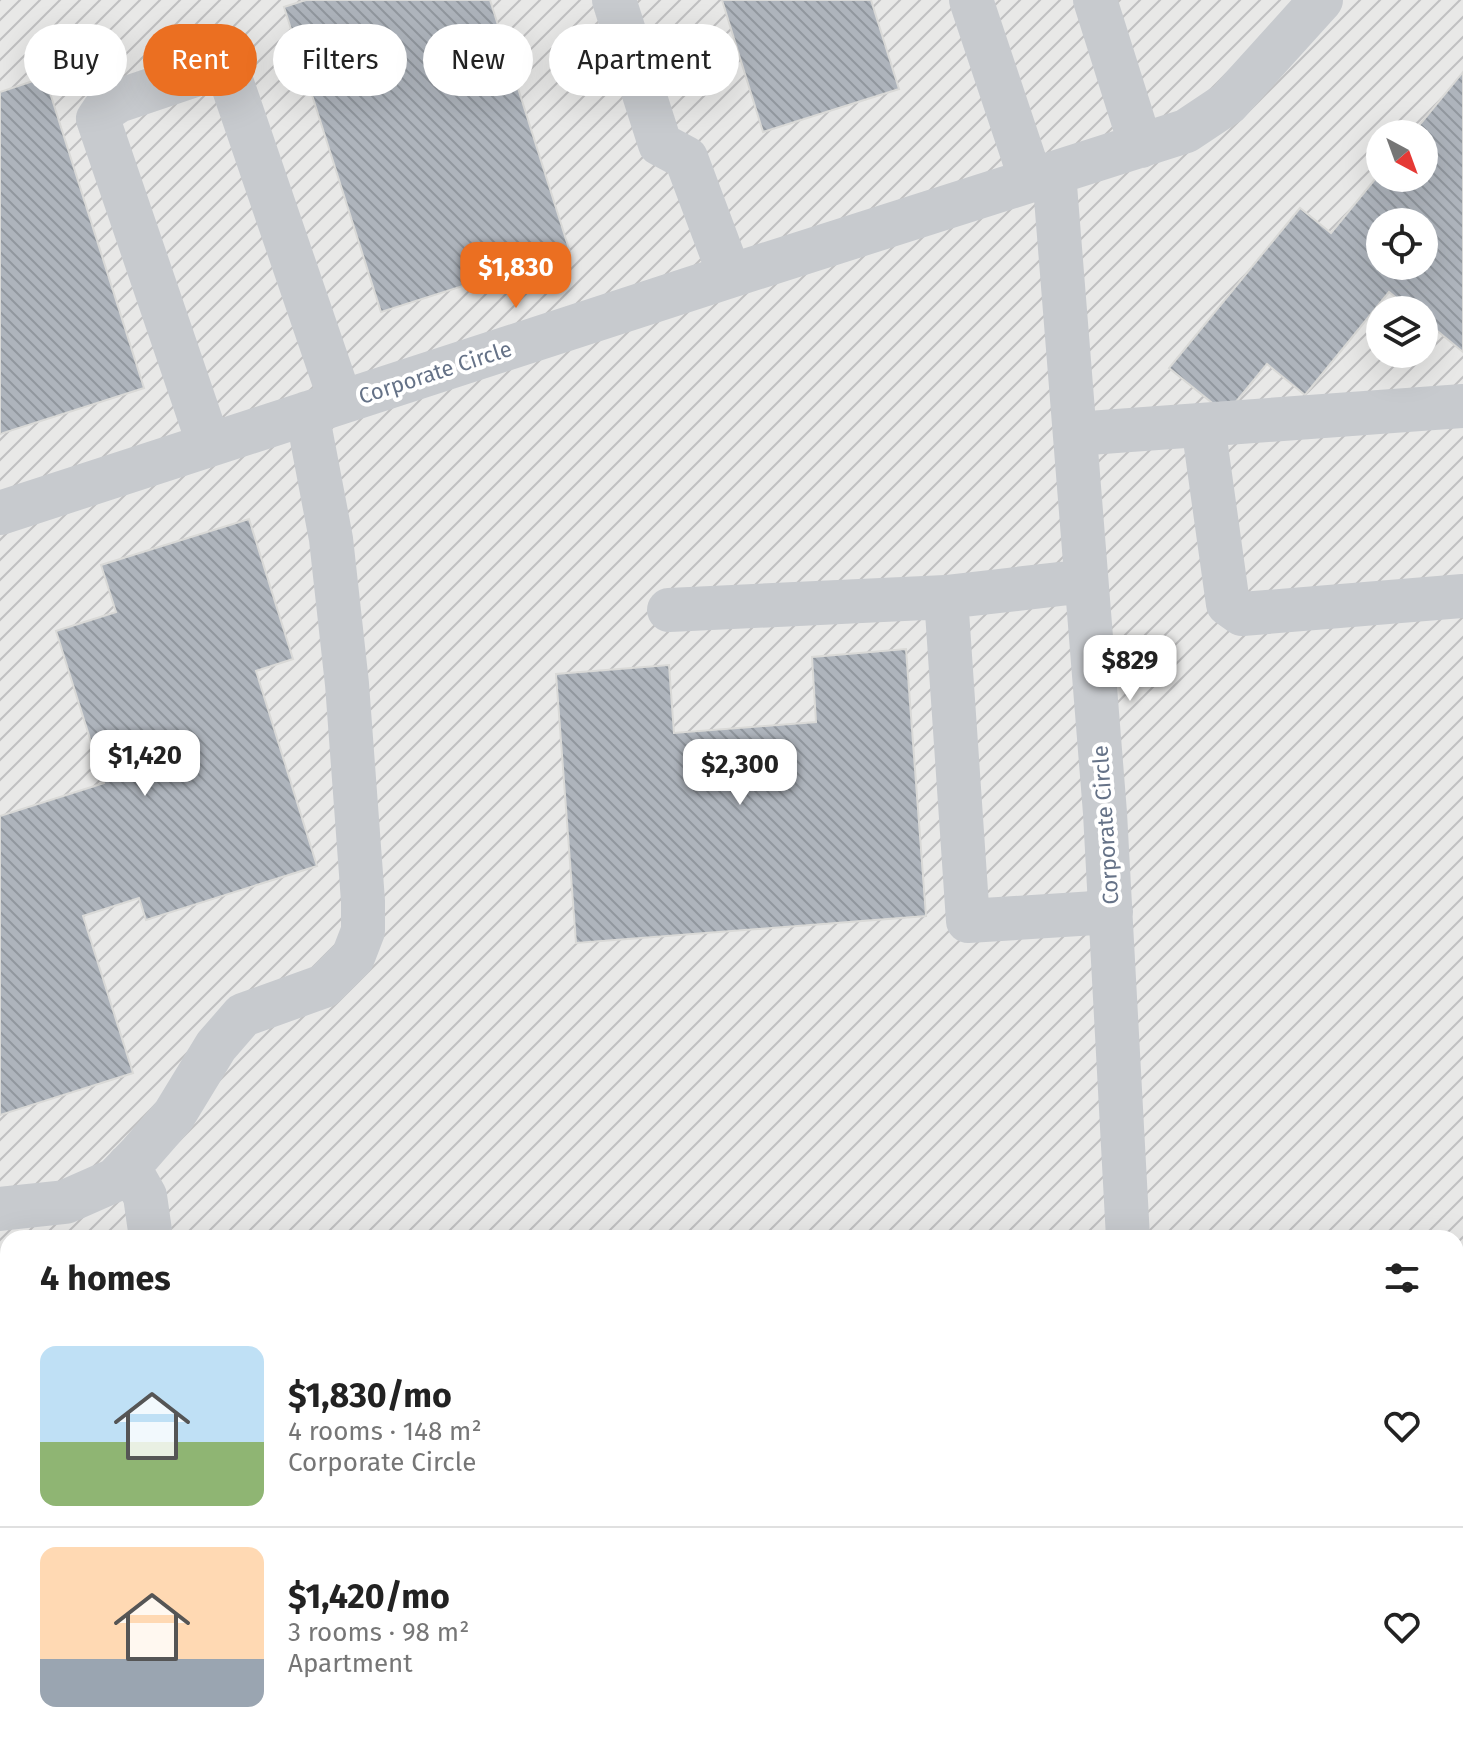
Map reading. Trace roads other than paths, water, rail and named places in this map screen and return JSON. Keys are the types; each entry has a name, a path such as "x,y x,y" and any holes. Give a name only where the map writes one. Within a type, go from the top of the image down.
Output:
{"street":[{"path":"614,0 660,144 686,158 730,276"},
{"path":"971,0 1042,176"},
{"path":"1095,0 1141,146"},
{"name":"Corporate Circle","path":"0,513 1186,131 1228,103 1321,0"},
{"path":"0,1209 65,1202 115,1180 174,1115 216,1046 243,1015 324,986 353,957 363,931 347,684 331,539 324,408 231,80 222,73 210,70 118,101 104,110 98,119 209,445"},
{"name":"Corporate Circle","path":"1042,176 1075,434 1105,813 1128,1230"},
{"path":"1075,434 1463,406"},
{"path":"1203,425 1228,604 1242,614 1463,596"},
{"path":"669,610 946,597 1086,581"},
{"path":"946,597 968,921 1111,912"},
{"path":"128,1166 145,1196 150,1230"}]}
